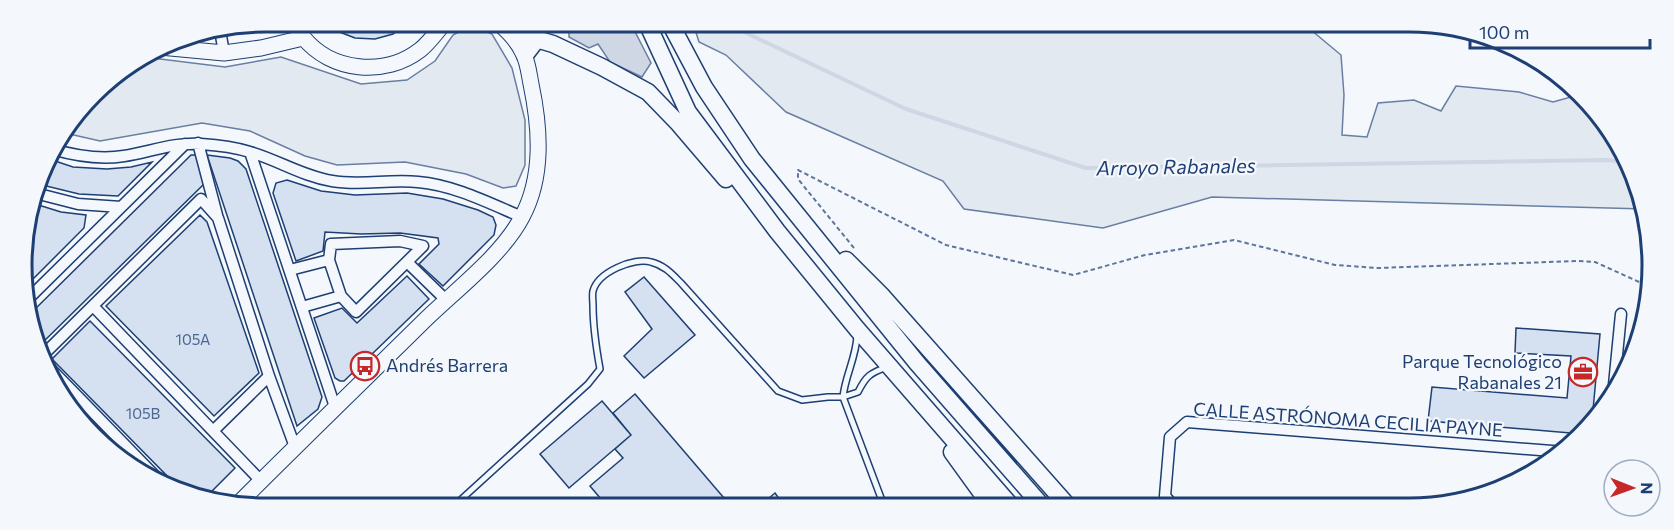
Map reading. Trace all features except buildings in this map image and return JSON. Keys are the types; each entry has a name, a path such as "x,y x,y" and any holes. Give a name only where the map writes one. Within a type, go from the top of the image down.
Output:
{"main road":[{"path":"521,32 602,67 648,92 680,124 715,167 777,231"},
{"path":"651,32 688,112 777,231 857,329 1004,498"},
{"path":"675,32 704,87 752,159 917,363 1035,498"},
{"path":"525,55 538,38"},
{"path":"752,159 831,245 882,296 1062,498"},
{"path":"889,366 985,498"}],"street":[{"path":"299,32 303,38 323,55 346,65 372,68 398,63 420,50 437,32"},
{"path":"505,32 530,82"},
{"path":"244,498 492,256 522,217 537,174 536,106 525,55 507,32"},
{"path":"221,36 224,53"},
{"path":"177,49 224,53 261,48 303,38"},
{"path":"61,151 85,157 106,158 185,144 198,143 228,147 250,152 313,177 332,181 411,182 438,185 522,217"},
{"path":"198,143 218,218 269,376 295,447"},
{"path":"33,294 185,144"},
{"path":"250,152 335,407"},
{"path":"42,195 78,204 121,207"},
{"path":"48,350 201,199 218,218"},
{"path":"400,241 423,246 407,262 356,312 341,296 329,260 331,244 400,241"},
{"path":"290,270 329,260"},
{"path":"407,262 446,300"},
{"path":"302,308 341,296"},
{"path":"93,306 261,481"},
{"path":"1615,374 1621,314"},
{"path":"213,431 269,376"},
{"path":"63,381 144,464"},
{"name":"CALLE ASTRÓNOMA CECILIA PAYNE","path":"1167,498 1165,496 1170,437 1187,422 1550,451"}],"lane":[{"path":"463,498 588,384 600,369 593,331 593,290 603,276 616,268 632,263 650,261 666,268 778,391 802,400 843,397 858,392 864,379 874,371 889,366"},
{"path":"857,329 856,349 844,386 843,397 881,498"}],"path":[{"path":"855,250 798,179 798,170 946,245 1073,275 1145,255 1234,240 1335,265 1378,268 1595,262 1642,283"}],"shaded area":[{"path":"458,32 492,34 512,68 525,120 525,165 516,186 503,188 466,174 405,162 337,165 305,156 250,131 202,123 100,141 71,134 89,111 111,89 157,59 225,67 281,57 361,84 407,80 435,61 453,35"},
{"path":"569,32 635,32 651,63 642,77 610,62 598,44 589,48 569,37"},
{"path":"696,32 1313,32 1341,55 1344,95 1342,135 1367,137 1378,103 1414,100 1441,111 1456,86 1519,92 1553,102 1571,97 1585,111 1611,148 1625,176 1636,209 1212,197 1103,228 964,209 943,181 786,112 726,55 699,42"}],"waterway":[{"name":"Arroyo Rabanales","path":"744,32 906,109 1086,168 1618,161"}],"place":[{"name":"Andrés Barrera","path":"365,366"},
{"name":"Parque Tecnológico Rabanales 21","path":"1583,372"}]}
